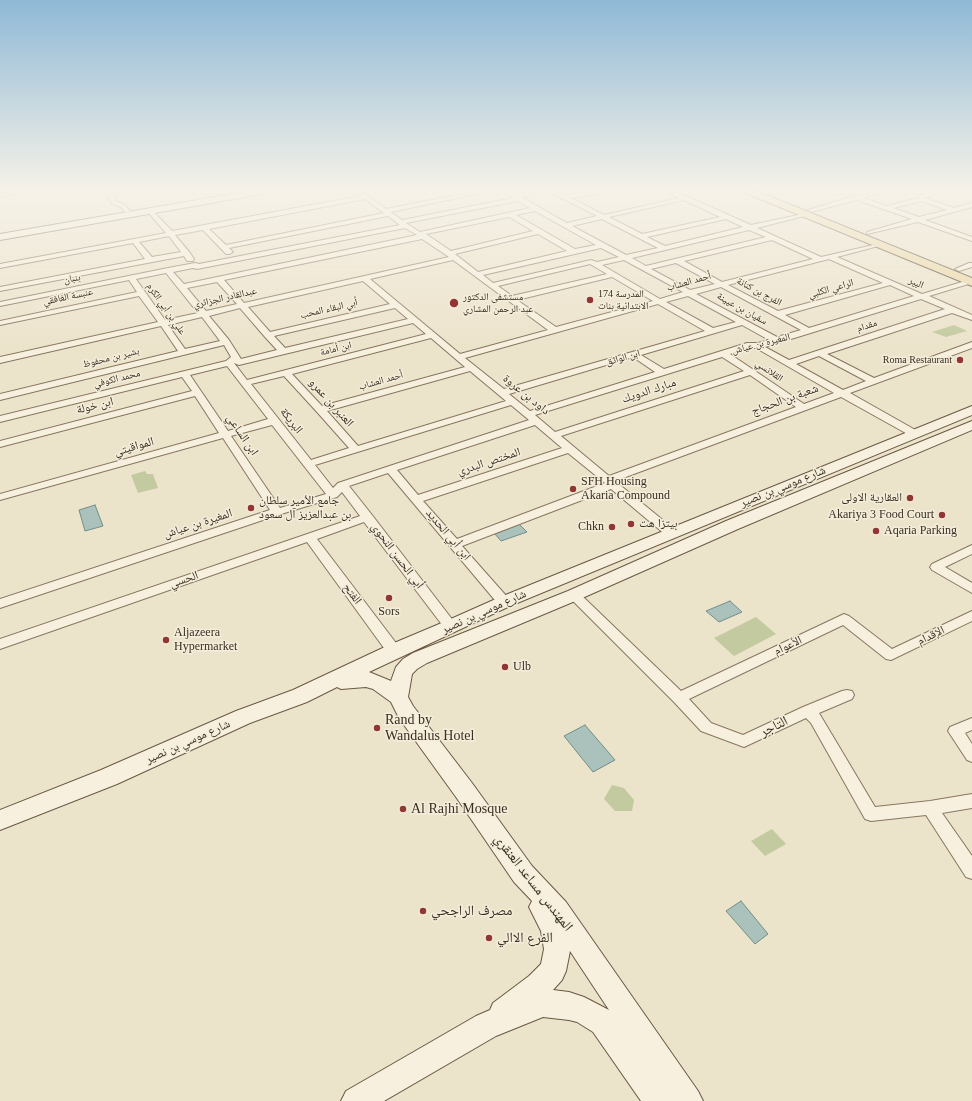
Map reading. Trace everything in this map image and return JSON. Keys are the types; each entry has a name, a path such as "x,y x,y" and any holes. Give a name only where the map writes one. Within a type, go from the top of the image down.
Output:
{"main road":[{"path":"895,243 959,269 972,279"},
{"path":"880,244 972,279"}],"street":[{"path":"0,266 122,243"},
{"path":"137,243 150,260"},
{"path":"178,243 195,265"},
{"path":"220,243 237,260"},
{"path":"224,247 241,243"},
{"name":"بنبان","path":"0,304 195,265 197,268 314,243"},
{"path":"182,287 384,243"},
{"path":"434,243 479,274 554,330"},
{"name":"عبدالقادر الجزائري","path":"0,360 364,278 496,243"},
{"path":"559,243 572,251"},
{"name":"سفيان بن عيينة","path":"600,243 777,341"},
{"path":"656,243 664,248"},
{"path":"493,285 593,263 626,258 684,243"},
{"path":"647,268 750,243"},
{"path":"784,243 820,259"},
{"name":"أحمد العشاب","path":"458,357 722,284 880,244"},
{"path":"479,274 572,251 603,245"},
{"path":"292,248 307,261"},
{"path":"0,289 186,253"},
{"name":"البير","path":"830,257 972,318"},
{"name":"الفرج بن كنانة","path":"678,261 809,331"},
{"path":"593,263 713,332"},
{"path":"959,269 972,265"},
{"name":"البريكة","path":"168,270 226,342 245,383 333,495"},
{"path":"511,299 613,275"},
{"name":"علي بن أبي الكرم","path":"131,278 183,352"},
{"name":"داود بن عروة","path":"364,278 470,368 555,435 569,449 671,533"},
{"name":"المغيرة بن عياش","path":"0,604 277,512 333,495 342,485 662,372 750,345 758,346 777,341 972,279"},
{"path":"219,280 283,352"},
{"name":"الراعي الكلبي","path":"778,314 890,283"},
{"name":"عنبسة الغافقي","path":"0,323 141,294"},
{"name":"أبي البقاء المحب","path":"268,335 396,305"},
{"name":"مقدام","path":"789,363 952,310"},
{"name":"محمد الكوفي","path":"0,419 235,361 283,352 414,320"},
{"name":"ابن الواثق","path":"502,393 744,322"},
{"name":"ابن أمامة","path":"245,383 432,335"},
{"name":"بشير بن محفوظ","path":"0,397 226,342"},
{"name":"شعبة بن الحجاج","path":"456,544 803,407 972,345"},
{"path":"758,346 915,434"},
{"path":"819,353 873,381"},
{"name":"القلانسي","path":"723,354 803,407"},
{"path":"635,355 662,372"},
{"name":"أحمد العشاب","path":"320,410 470,368"},
{"name":"مبارك الدويك","path":"555,435 750,372"},
{"name":"العنبر بن عمرو","path":"287,373 356,450"},
{"name":"ابن الساعي","path":"185,374 277,512"},
{"name":"ابن خولة","path":"0,444 197,393"},
{"path":"308,464 512,402"},
{"name":"شارع موسي بن نصير","path":"0,820 109,776 243,718 402,657 451,627 504,602 972,410"},
{"name":"المواقيتي","path":"0,497 274,421"},
{"name":"شارع موسي بن نصير","path":"402,657 420,658 574,595 732,525 972,425"},
{"name":"المختص البدري","path":"418,499 569,449"},
{"name":"ابن أبي الحديد","path":"390,469 418,499 504,602"},
{"name":"أبي الحسن النحوي","path":"342,485 451,627"},
{"name":"الحسي","path":"0,644 368,517"},
{"name":"الفتح","path":"309,537 402,657"},
{"path":"972,549 936,567 972,589"},
{"name":"التاجر","path":"574,595 679,698 706,727 744,741 808,711 848,695"},
{"name":"الإقدام","path":"890,655 972,616"},
{"name":"الأعوام","path":"679,698 844,620 890,655"},
{"path":"300,696 342,681 358,679 368,680 380,684 398,697 403,672 402,657"},
{"name":"المهندس مساعد العنقري","path":"398,697 406,712 524,874 556,911 688,1101"},
{"path":"808,711 816,719 872,814 930,808 972,801"},
{"path":"972,724 955,731 972,756"},
{"path":"930,808 972,871"},
{"path":"356,1101 486,1026 540,986 553,971 557,949 554,928 524,874"},
{"path":"486,1026 543,1003 568,1006 584,1011 603,1022 659,1101"}],"green space":[{"path":"954,325 967,331 946,337 932,332"},
{"path":"145,471 147,474 153,474 158,488 138,493 131,475"},
{"path":"756,617 776,634 734,656 714,638"},
{"path":"612,785 624,788 634,800 632,811 615,811 604,799"},
{"path":"772,829 786,844 765,856 751,841"}],"water":[{"path":"95,505 103,526 85,531 79,510"},
{"path":"519,524 527,532 501,541 495,534"},
{"path":"730,601 742,612 719,622 706,611"},
{"path":"585,725 615,760 593,772 564,736"},
{"path":"741,901 768,934 755,944 726,911"}],"place":[{"name":"المدرسة 174 الابتدائية بنات","path":"590,300"},
{"name":"مستشفى الدكتور عبد الرحمن المشاري","path":"454,303"},
{"name":"Roma Restaurant","path":"960,360"},
{"name":"SFH Housing Akaria Compound","path":"573,489"},
{"name":"العقارية الاولى","path":"910,498"},
{"name":"جامع الأمير سلطان بن عبدالعزيز آل سعود","path":"251,508"},
{"name":"Akariya 3 Food Court","path":"942,515"},
{"name":"بيتزا هت","path":"631,524"},
{"name":"Chkn","path":"612,527"},
{"name":"Aqaria Parking","path":"876,531"},
{"name":"Sors","path":"389,598"},
{"name":"Aljazeera Hypermarket","path":"166,640"},
{"name":"Ulb","path":"505,667"},
{"name":"Rand by Wandalus Hotel","path":"377,728"},
{"name":"Al Rajhi Mosque","path":"403,809"},
{"name":"مصرف الراجحي","path":"423,911"},
{"name":"الفرع الاالي","path":"489,938"}]}
